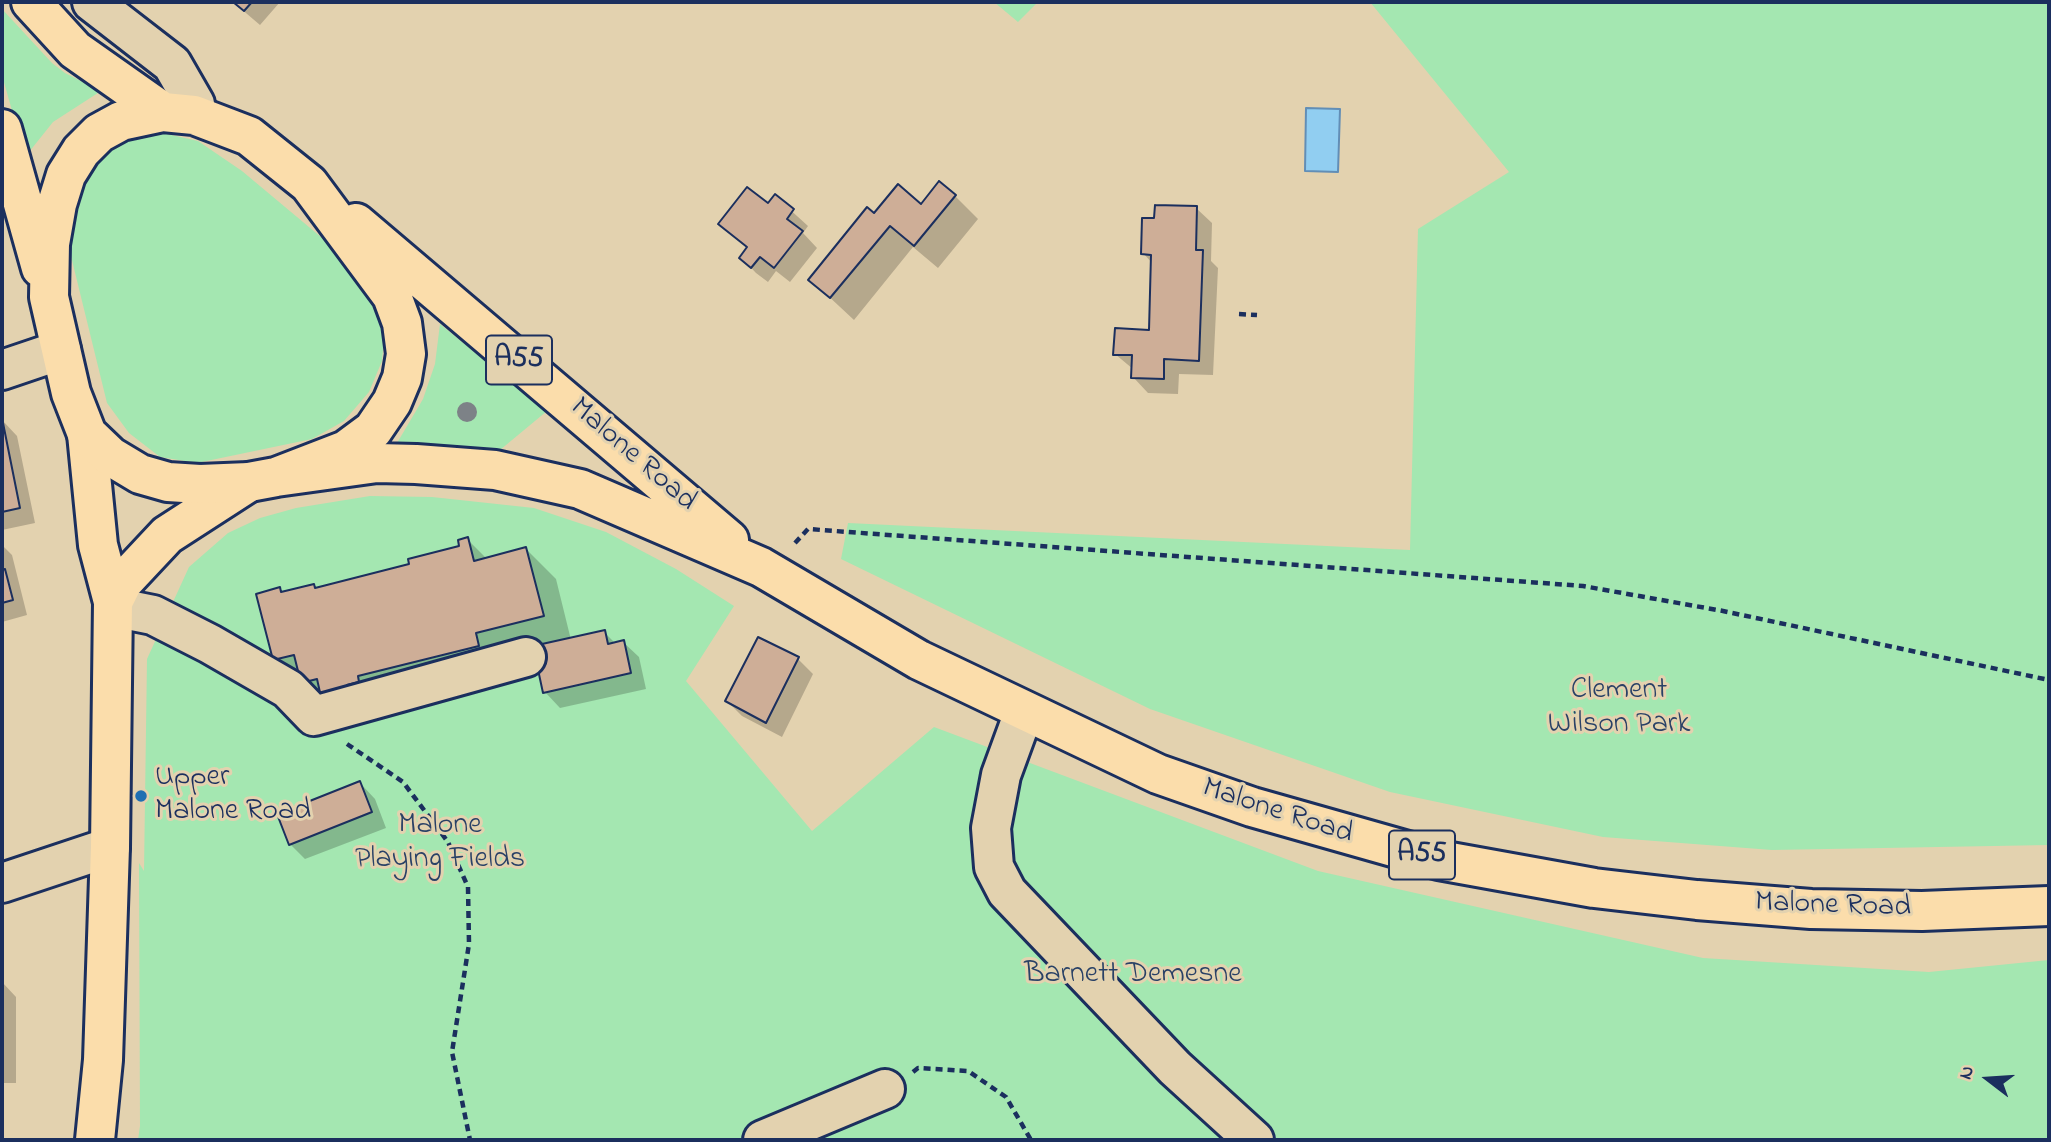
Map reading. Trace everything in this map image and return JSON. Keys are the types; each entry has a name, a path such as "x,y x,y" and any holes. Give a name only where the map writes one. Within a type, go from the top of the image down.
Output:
{"main road":[{"name":"A55","path":"2,129 49,297 71,393 87,434 110,456 140,474 190,483 262,479 346,450 373,430 392,402 402,378 406,354 402,323 392,296 309,184 249,136 194,115 105,70 75,50 31,2"},
{"name":"A55","path":"49,297 50,244 57,204 74,163 99,134 121,121 179,108"},
{"name":"Malone Road","path":"309,184 761,567"},
{"path":"87,434 98,545 113,605 110,847 103,1060 95,1140"},
{"name":"Malone Road","path":"262,479 377,463 458,466 534,477 618,503 761,567 919,660 1158,774 1252,807 1426,856 1517,875 1697,900 1811,909 1922,912 2049,906"},
{"path":"113,605 131,572 167,534 262,479"}],"street":[{"path":"92,2 172,64 179,108"},
{"path":"2,370 61,350"},
{"path":"113,605 153,615 210,644 288,689 314,716 526,657"},
{"path":"1024,712 1001,775 991,828 994,867 1007,892 1175,1068 1254,1140"},
{"path":"2,883 110,847"},
{"path":"763,1140 885,1088"}],"path":[{"path":"1239,314 1257,315"},
{"path":"795,543 808,529 1583,586 1723,611 2049,680"},
{"path":"314,716 366,760 403,782 448,842 468,887 469,944 452,1052 470,1140"},
{"path":"885,1088 918,1069 968,1071 1006,1097 1031,1140"}],"green space":[{"path":"994,2 1038,2 1018,22"},
{"name":"Clement Wilson Park","path":"1370,2 2049,2 2049,845 1772,850 1603,837 1390,792 1150,709 841,559 848,523 1410,550 1418,229 1509,172"},
{"path":"2,9 52,63 65,73 101,91 53,122 25,157 2,75"},
{"path":"163,133 198,141 242,171 358,268 375,293 385,328 382,361 369,392 344,421 312,439 197,463 160,457 129,433 107,403 69,248 71,211 83,180 105,149 129,136"},
{"path":"440,324 547,411 500,450 397,443 423,399 435,364"},
{"path":"370,496 432,497 534,508 606,532 676,569 734,606 686,681 812,831 934,727 1318,871 1703,958 1929,972 2049,960 2049,1140 138,1140 139,863 144,871 147,659 189,567 228,533 260,518 296,508"}],"water":[{"path":"1306,108 1340,109 1338,172 1305,171"}],"building":[{"path":"233,2 252,2 244,11"},
{"path":"939,181 956,195 914,246 890,226 830,298 808,280 867,207 874,213 898,184 921,204"},
{"path":"747,187 768,203 775,194 794,209 787,219 803,231 774,268 760,257 751,268 739,258 747,247 718,224"},
{"path":"1155,205 1197,206 1196,250 1203,250 1199,361 1164,359 1164,379 1131,378 1132,355 1113,355 1115,328 1149,330 1151,255 1141,254 1142,218 1154,218"},
{"path":"2,418 20,508 2,512"},
{"path":"468,537 474,561 526,547 544,616 476,633 479,646 358,676 359,682 347,685 348,690 321,697 317,679 301,683 294,655 273,660 256,594 280,587 281,592 314,584 315,588 409,564 408,559 459,546 458,540"},
{"path":"5,569 13,600 2,603 2,570"},
{"path":"605,630 608,644 624,640 631,673 543,693 533,646"},
{"path":"758,637 799,657 766,723 725,701"},
{"path":"360,781 372,812 289,845 277,814"}],"place":[{"name":"Upper Malone Road","path":"141,796"}],"park label":[{"name":"Malone Playing Fields","path":"440,844"},
{"name":"Barnett Demesne","path":"1133,976"}]}
